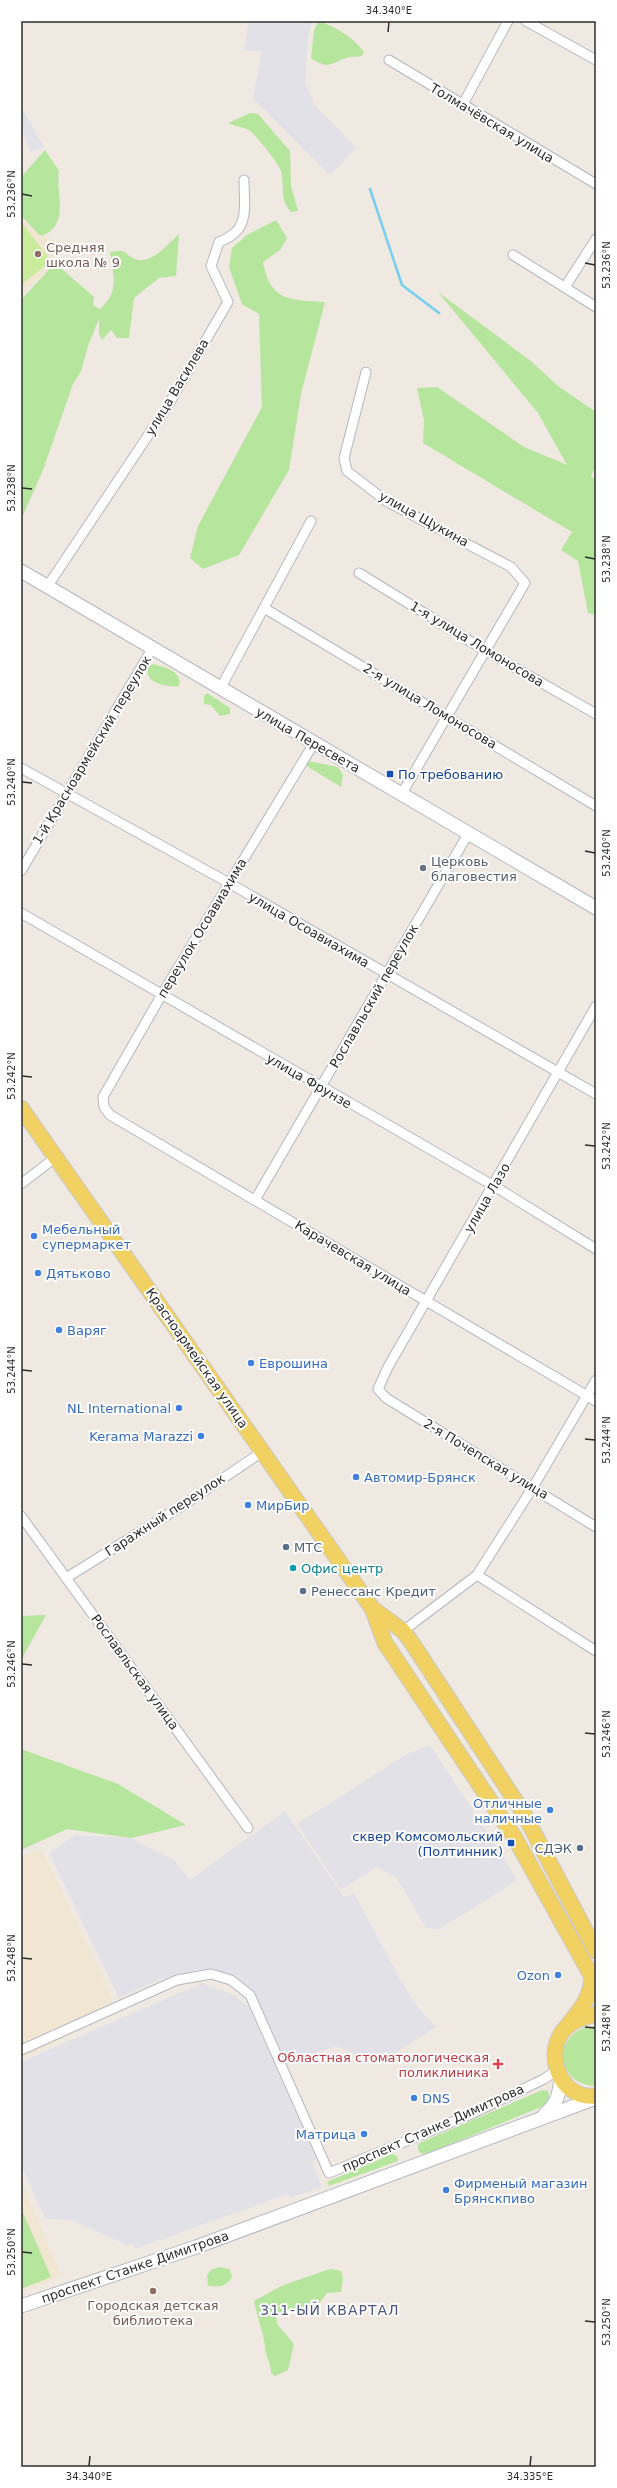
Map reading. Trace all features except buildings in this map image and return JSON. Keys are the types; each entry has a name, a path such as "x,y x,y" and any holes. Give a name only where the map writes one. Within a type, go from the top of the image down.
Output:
{"main road":[{"name":"улица Пересвета","path":"21,571 596,908"},
{"name":"Красноармейская улица","path":"21,1108 372,1608"},
{"path":"372,1608 403,1631 524,1814 596,1951"},
{"path":"372,1608 385,1643 515,1838 592,1977 591,1990 585,2004 559,2037 554,2050 559,2074 559,2098 554,2108 540,2118"},
{"path":"567,2026 578,2019 594,2015"},
{"path":"559,2074 567,2086 579,2094 596,2097"},
{"name":"проспект Станке Димитрова","path":"21,2306 196,2247 596,2097"}],"street":[{"path":"462,106 508,21"},
{"path":"526,21 596,60"},
{"name":"Толмачёвская улица","path":"389,60 462,106 596,184"},
{"name":"улица Василева","path":"48,587 55,572 167,407 228,302 211,266 219,242 238,231 243,224 244,180"},
{"path":"565,287 596,239"},
{"path":"513,255 596,307"},
{"name":"улица Щукина","path":"366,372 344,458 348,471 386,501 511,567 525,582 486,651"},
{"path":"220,689 311,521"},
{"name":"1-я улица Ломоносова","path":"359,572 486,651 596,714"},
{"name":"2-я улица Ломоносова","path":"264,608 448,716 596,806"},
{"name":"1-й Красноармейский переулок","path":"21,871 152,649"},
{"path":"401,794 486,651"},
{"name":"переулок Осоавиахима","path":"110,1115 104,1107 103,1097 161,996 314,743"},
{"name":"улица Осоавиахима","path":"21,768 229,883 596,1094"},
{"name":"Рославльский переулок","path":"255,1200 322,1088 386,974 468,834"},
{"name":"улица Фрунзе","path":"21,914 161,996 494,1186 596,1249"},
{"name":"улица Лазо","path":"378,1389 388,1367 494,1186 596,1006"},
{"name":"Карачевская улица","path":"110,1115 596,1401"},
{"path":"21,1184 56,1157"},
{"path":"403,1631 477,1575 533,1487 596,1380"},
{"name":"2-я Почепская улица","path":"378,1389 386,1398 596,1527"},
{"name":"Гаражный переулок","path":"66,1578 188,1502 262,1452"},
{"name":"Рославльская улица","path":"21,1516 248,1828"},
{"path":"477,1575 596,1651"},
{"name":"проспект Станке Димитрова","path":"21,2050 177,1980 210,1974 231,1980 250,1995 329,2173 469,2115 559,2074"}],"shaded area":[{"path":"249,21 312,21 308,38 305,84 315,105 356,148 330,175 253,99 262,52 244,50"},
{"path":"21,106 44,147 31,152 21,129"},
{"name":"Средняя школа № 9","path":"21,215 38,234 61,244 51,265 21,297"},
{"path":"430,1745 518,1880 438,1930 426,1927 396,1877 377,1867 341,1890 297,1824 409,1753"},
{"path":"285,1811 344,1897 354,1893 400,1979 418,2008 436,2027 383,2060 374,2062 335,2046 286,2063 259,2005 247,1987 227,1973 199,1969 159,1980 119,1998 49,1853 75,1835 131,1838 174,1860 190,1880"},
{"path":"42,1850 112,1998 112,2015 21,2059 21,1855"},
{"path":"202,1983 235,1996 248,2006 316,2159 313,2161 313,2165 322,2187 290,2198 288,2194 135,2249 133,2243 127,2245 71,2220 45,2219 21,2165 21,2062"},
{"path":"21,2180 61,2276 21,2292"}],"green space":[{"path":"319,21 332,26 355,42 364,52 362,56 348,57 329,65 321,64 311,58 314,30"},
{"path":"250,113 258,114 290,151 291,186 298,211 291,212 287,207 284,198 280,168 267,150 249,130 228,123"},
{"path":"45,150 59,171 58,180 60,207 56,224 51,231 42,236 38,234 21,215 21,180 22,176"},
{"path":"276,220 287,238 280,250 263,262 266,275 271,284 276,291 291,299 325,302 301,394 289,470 239,555 203,569 190,558 198,526 262,407 259,314 242,304 229,267 232,248 247,235"},
{"path":"21,222 51,261 21,285"},
{"path":"179,234 176,276 159,278 134,298 129,338 117,338 111,330 102,340 99,334 99,319 89,343 81,371 73,384 43,470 21,520 21,300 55,263 94,297 93,305 100,309 106,303 113,290 114,283 110,252 121,251 135,259 147,259 153,257 165,248"},
{"path":"438,292 532,362 558,386 596,412 596,466 591,476 596,480 596,615 588,613 578,561 561,550 572,532 423,443 424,420 417,388 437,387 524,447 567,465 538,413"},
{"path":"153,664 173,671 180,681 179,686 163,685 154,682 148,676 147,667"},
{"path":"207,693 230,708 230,714 220,716 211,705 204,704 204,696"},
{"path":"308,761 338,767 343,775 341,787 305,765"},
{"path":"46,1615 21,1660 21,1616"},
{"path":"21,1749 118,1784 186,1825 131,1838 67,1829 21,1850"},
{"path":"596,2026 596,2086 582,2083 571,2076 565,2067 563,2056 566,2045 572,2036 582,2029"},
{"path":"548,2090 550,2101 541,2107 429,2153 422,2154 418,2150 418,2144 424,2141 540,2091"},
{"path":"392,2154 397,2156 398,2161 329,2186 327,2182"},
{"path":"21,2208 51,2277 21,2289"},
{"path":"218,2267 230,2269 232,2277 225,2285 208,2286 207,2275 211,2270"},
{"path":"330,2269 341,2271 343,2278 341,2292 327,2293 318,2305 276,2313 277,2324 294,2344 288,2370 275,2376 271,2373 254,2301 281,2286"}],"waterway":[{"path":"370,189 402,285 439,313"}],"place":[{"name":"Средняя школа № 9","path":"38,254"},
{"name":"По требованию","path":"390,774"},
{"name":"Церковь благовестия","path":"423,868"},
{"name":"Мебельный супермаркет","path":"34,1236"},
{"name":"Дятьково","path":"38,1273"},
{"name":"Варяг","path":"59,1330"},
{"name":"Еврошина","path":"251,1363"},
{"name":"NL International","path":"179,1408"},
{"name":"Kerama Marazzi","path":"201,1436"},
{"name":"Автомир-Брянск","path":"356,1477"},
{"name":"МирБир","path":"248,1505"},
{"name":"МТС","path":"286,1547"},
{"name":"Офис центр","path":"293,1568"},
{"name":"Ренессанс Кредит","path":"303,1591"},
{"name":"Отличные наличные","path":"550,1810"},
{"name":"сквер Комсомольский (Полтинник)","path":"511,1843"},
{"name":"СДЭК","path":"580,1848"},
{"name":"Ozon","path":"558,1975"},
{"name":"Областная стоматологическая поликлиника","path":"498,2064"},
{"name":"DNS","path":"414,2098"},
{"name":"Матрица","path":"364,2134"},
{"name":"Фирменый магазин Брянскпиво","path":"446,2190"},
{"name":"Городская детская библиотека","path":"153,2291"}],"district":[{"name":"311-ЫЙ КВАРТАЛ","path":"330,2310"}]}
